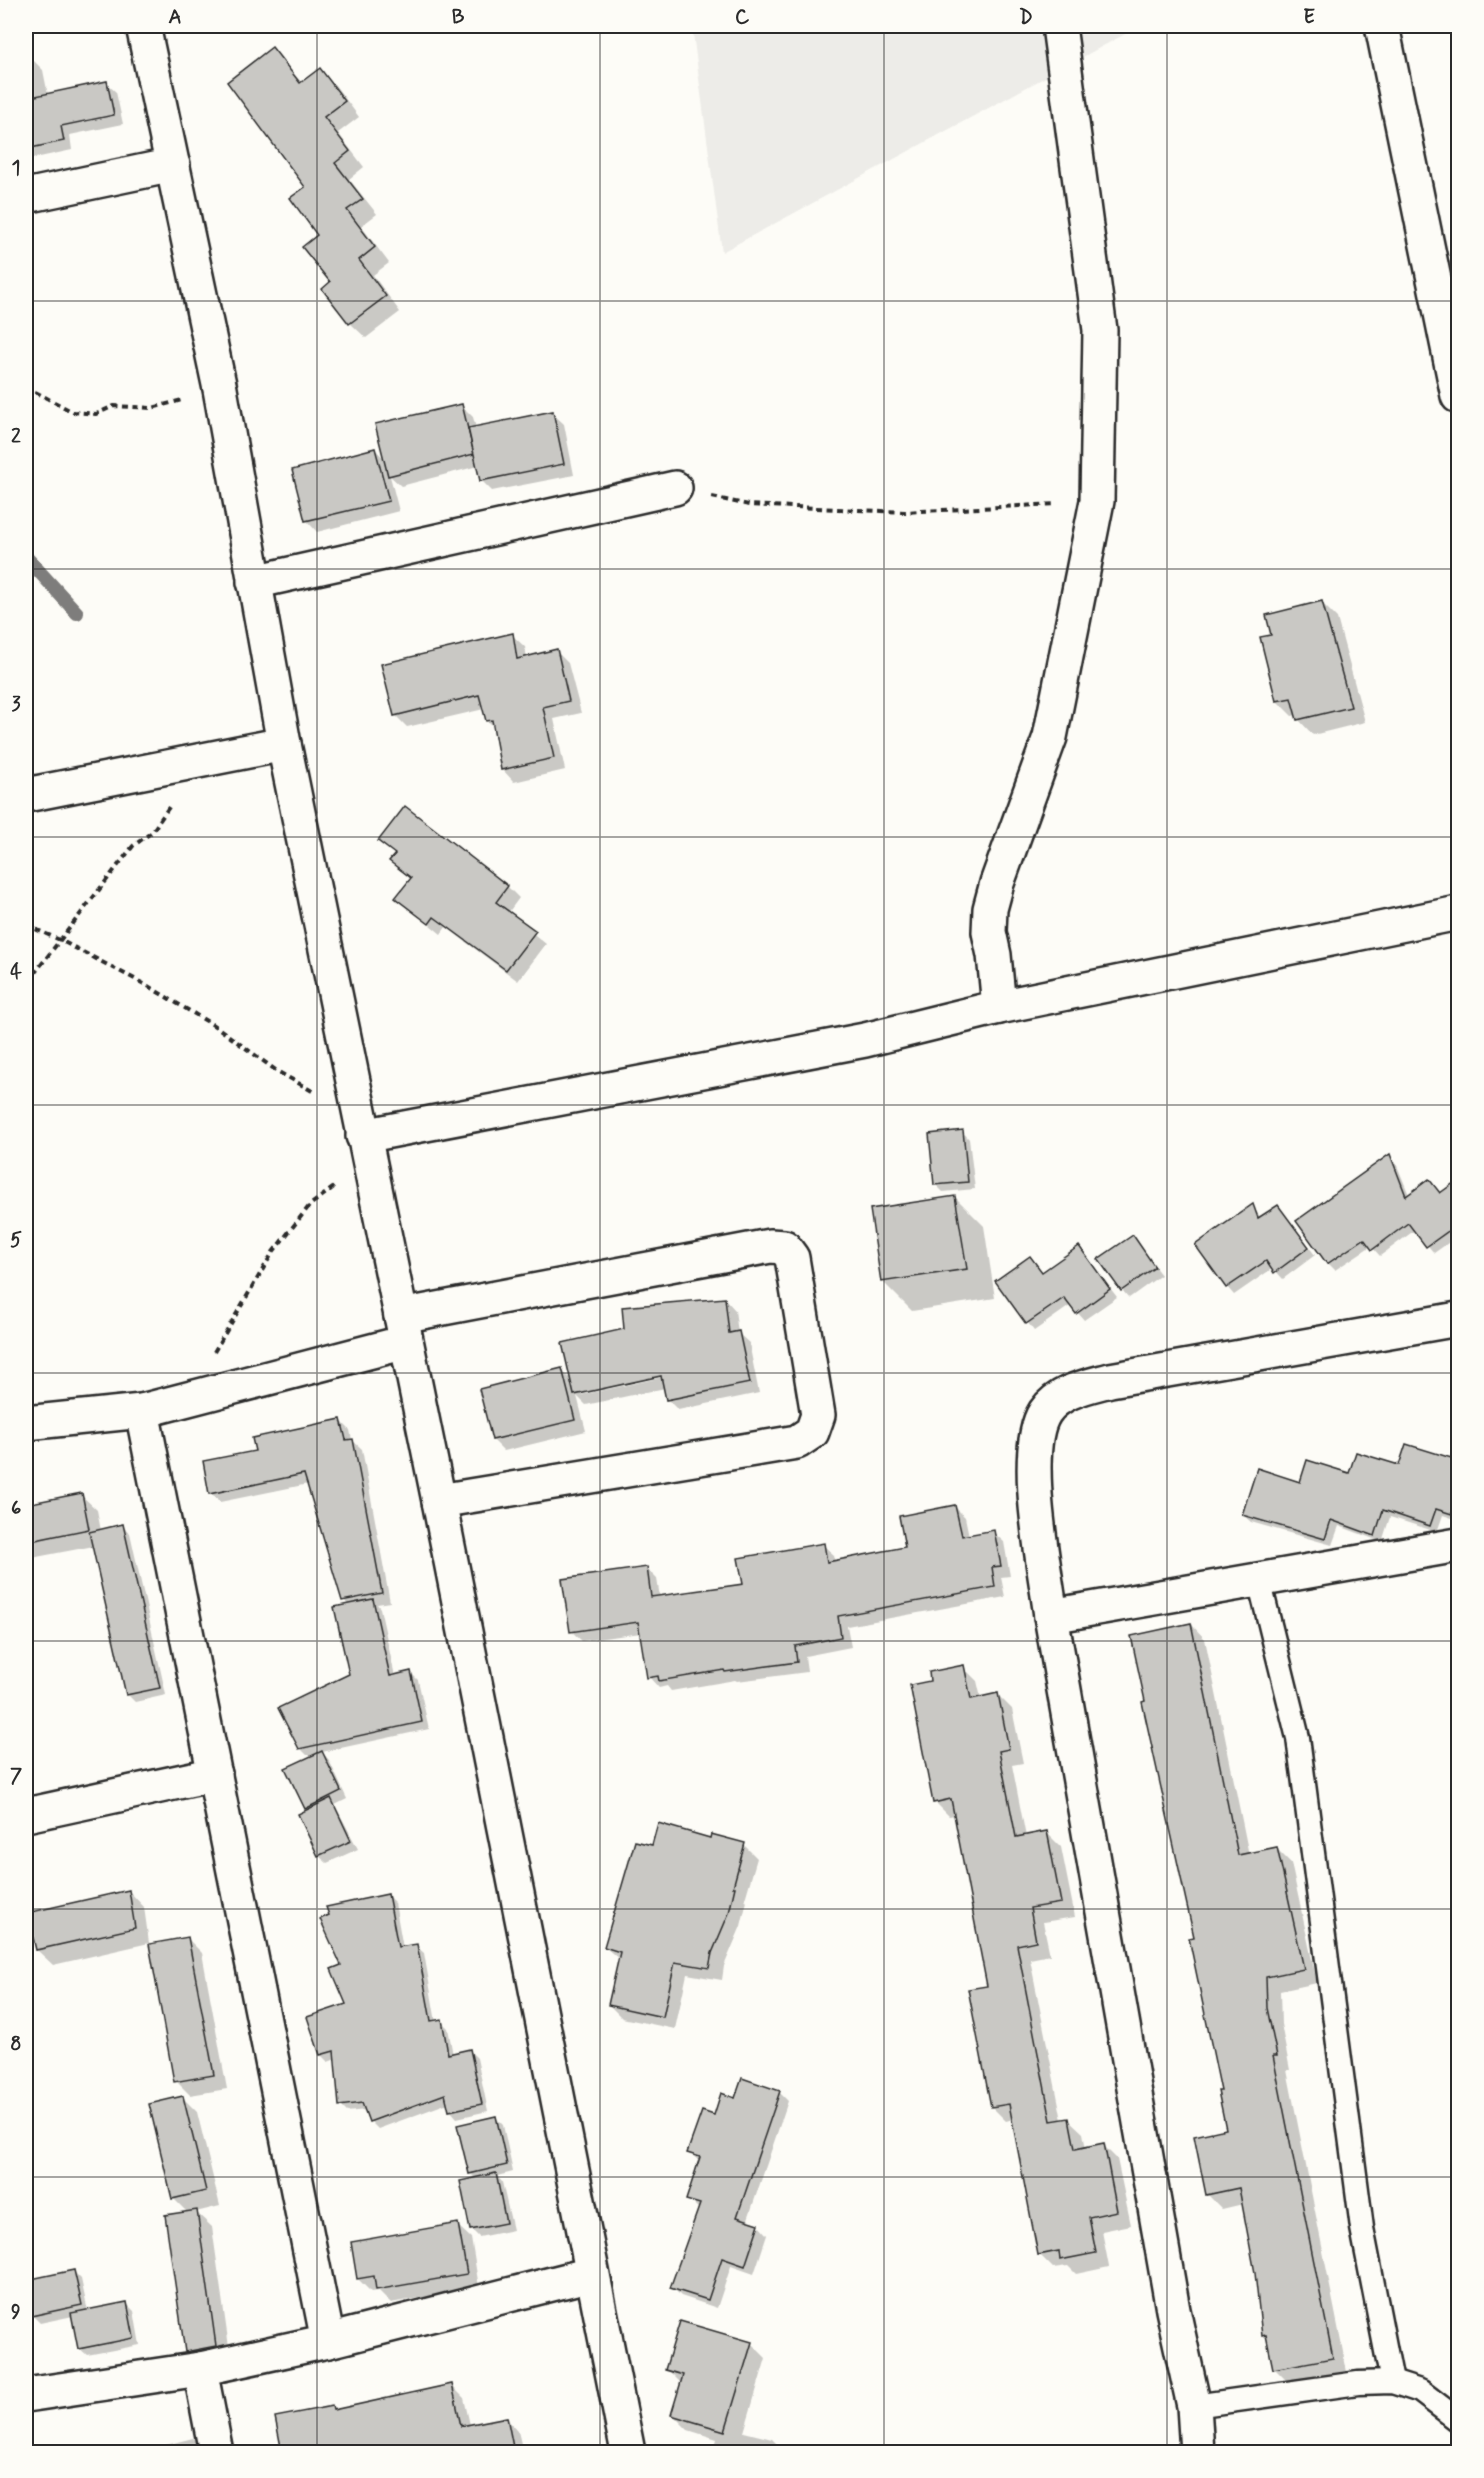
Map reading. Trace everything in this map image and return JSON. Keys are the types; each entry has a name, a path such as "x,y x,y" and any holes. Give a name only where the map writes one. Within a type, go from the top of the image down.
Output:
{"street":[{"path":"143,26 220,389 284,744 439,1501 628,2452"},
{"path":"999,1007 994,955 989,932 990,909 997,883 1050,737 1097,501 1100,330 1059,26"},
{"path":"1382,26 1458,396"},
{"path":"26,196 173,165"},
{"path":"254,582 675,488"},
{"path":"26,795 284,744"},
{"path":"363,1136 865,1040 999,1007 1458,913"},
{"path":"26,1423 142,1411 186,1400 404,1329 770,1246 784,1248 792,1258 818,1415 812,1432 797,1442 439,1501"},
{"path":"1197,2452 1194,2406 1173,2310 1051,1616 1034,1457 1037,1432 1046,1412 1061,1396 1110,1380 1458,1319"},
{"path":"142,1411 328,2341"},
{"path":"1051,1616 1458,1545"},
{"path":"26,1815 215,1774"},
{"path":"26,2395 200,2369 328,2341 591,2274"},
{"path":"200,2369 216,2452"}],"lane":[{"path":"1259,1580 1299,1738 1362,2228 1392,2382"},
{"path":"1194,2406 1358,2382 1392,2382 1420,2391 1458,2420"}],"path":[{"path":"26,387 73,412 96,414 114,406 152,408 220,389"},
{"path":"675,488 749,505 904,512 1097,501"},
{"path":"26,981 30,979 133,846 152,832 200,760"},
{"path":"26,925 148,986 218,1028 277,1071 316,1093"},
{"path":"186,1400 273,1252 310,1205 334,1188 337,1178"}],"shaded area":[{"path":"692,26 1140,26 722,252"}],"building":[{"path":"272,47 300,83 320,68 345,101 324,117 350,151 335,163 363,199 347,210 375,247 359,260 386,296 349,324 322,289 330,282 302,247 317,235 290,198 305,187 227,82"},
{"path":"107,81 114,115 61,126 64,141 26,149 26,98"},
{"path":"462,404 474,454 388,476 375,424"},
{"path":"553,411 564,464 480,481 468,428"},
{"path":"375,448 389,501 305,521 292,470"},
{"path":"1322,601 1351,707 1297,720 1291,698 1276,701 1260,637 1271,635 1266,615"},
{"path":"513,633 517,659 557,649 569,701 543,707 554,758 501,770 492,720 486,721 479,695 394,716 381,664"},
{"path":"405,806 508,886 496,902 536,931 506,970 434,917 429,924 395,898 411,878 389,861 395,854 378,841"},
{"path":"963,1130 968,1182 934,1185 929,1134"},
{"path":"1390,1154 1406,1196 1429,1179 1440,1193 1458,1180 1458,1224 1426,1247 1408,1223 1372,1250 1364,1239 1327,1264 1296,1221"},
{"path":"955,1196 967,1269 881,1282 870,1209"},
{"path":"1253,1204 1258,1218 1278,1205 1309,1247 1274,1273 1266,1261 1226,1288 1195,1245"},
{"path":"1133,1235 1155,1267 1121,1291 1098,1259"},
{"path":"1079,1246 1110,1289 1076,1314 1064,1298 1026,1324 995,1281 1030,1256 1042,1272"},
{"path":"725,1298 729,1333 739,1331 750,1383 666,1400 661,1376 574,1395 562,1343 624,1329 622,1307"},
{"path":"562,1368 575,1420 492,1440 479,1389"},
{"path":"341,1419 346,1440 353,1439 382,1593 342,1601 304,1474 209,1494 203,1461 255,1451 252,1438"},
{"path":"1406,1444 1458,1460 1458,1516 1436,1509 1430,1526 1383,1510 1375,1536 1331,1520 1325,1539 1242,1515 1257,1468 1300,1482 1307,1460 1349,1473 1356,1452 1399,1465"},
{"path":"82,1493 89,1529 26,1542 26,1504"},
{"path":"955,1505 962,1536 994,1530 1001,1566 992,1567 995,1587 838,1616 841,1637 795,1646 797,1662 725,1672 724,1670 659,1681 658,1676 647,1678 638,1622 570,1632 562,1579 647,1567 651,1597 743,1584 738,1558 824,1543 827,1562 905,1547 899,1516"},
{"path":"123,1524 160,1688 126,1695 89,1532"},
{"path":"373,1599 390,1676 411,1671 422,1722 299,1749 278,1708 349,1674 334,1607"},
{"path":"1191,1623 1238,1855 1277,1847 1304,1969 1266,1977 1267,2008 1277,2056 1273,2056 1333,2358 1273,2369 1266,2335 1262,2336 1255,2273 1239,2188 1206,2195 1194,2136 1226,2129 1218,2091 1221,2091 1189,1938 1194,1937 1142,1702 1145,1701 1131,1636"},
{"path":"964,1665 971,1699 998,1693 1009,1749 999,1751 1016,1837 1047,1831 1061,1903 1030,1908 1036,1941 1017,1945 1051,2121 1069,2118 1075,2149 1104,2143 1117,2211 1089,2217 1096,2253 1060,2260 1059,2251 1038,2255 1009,2104 991,2107 968,1989 987,1986 951,1799 933,1803 910,1685 930,1681 929,1672"},
{"path":"322,1751 341,1791 305,1809 285,1768"},
{"path":"331,1798 351,1841 318,1856 298,1814"},
{"path":"658,1823 710,1838 711,1834 745,1843 733,1887 735,1887 729,1913 712,1953 709,1968 675,1962 663,2017 608,2005 620,1952 604,1947 635,1841 652,1845"},
{"path":"129,1890 135,1928 36,1950 27,1913"},
{"path":"388,1894 398,1947 417,1944 431,2021 442,2019 448,2054 470,2049 482,2104 449,2111 445,2094 369,2122 362,2103 339,2106 334,2051 320,2055 307,2017 346,2004 331,1969 341,1965 320,1919 329,1915 326,1907"},
{"path":"188,1937 214,2075 174,2082 149,1944"},
{"path":"742,2078 780,2091 737,2217 759,2224 745,2266 722,2258 708,2300 670,2288 700,2204 686,2200 700,2157 687,2153 702,2111 714,2115 721,2093 735,2098"},
{"path":"183,2096 206,2191 172,2199 149,2104"},
{"path":"496,2116 507,2165 469,2174 457,2125"},
{"path":"496,2173 506,2223 470,2230 460,2181"},
{"path":"197,2210 216,2346 185,2352 165,2215"},
{"path":"458,2223 467,2274 376,2290 374,2276 357,2279 351,2242"},
{"path":"74,2270 82,2305 31,2316 26,2280"},
{"path":"127,2302 134,2338 78,2349 71,2313"},
{"path":"680,2321 752,2342 725,2431 671,2415 683,2375 665,2370"},
{"path":"452,2384 461,2426 507,2417 514,2452 411,2452 410,2446 380,2452 282,2452 275,2417 332,2406 333,2410"}],"waterway":[{"path":"26,557 77,613"}]}
